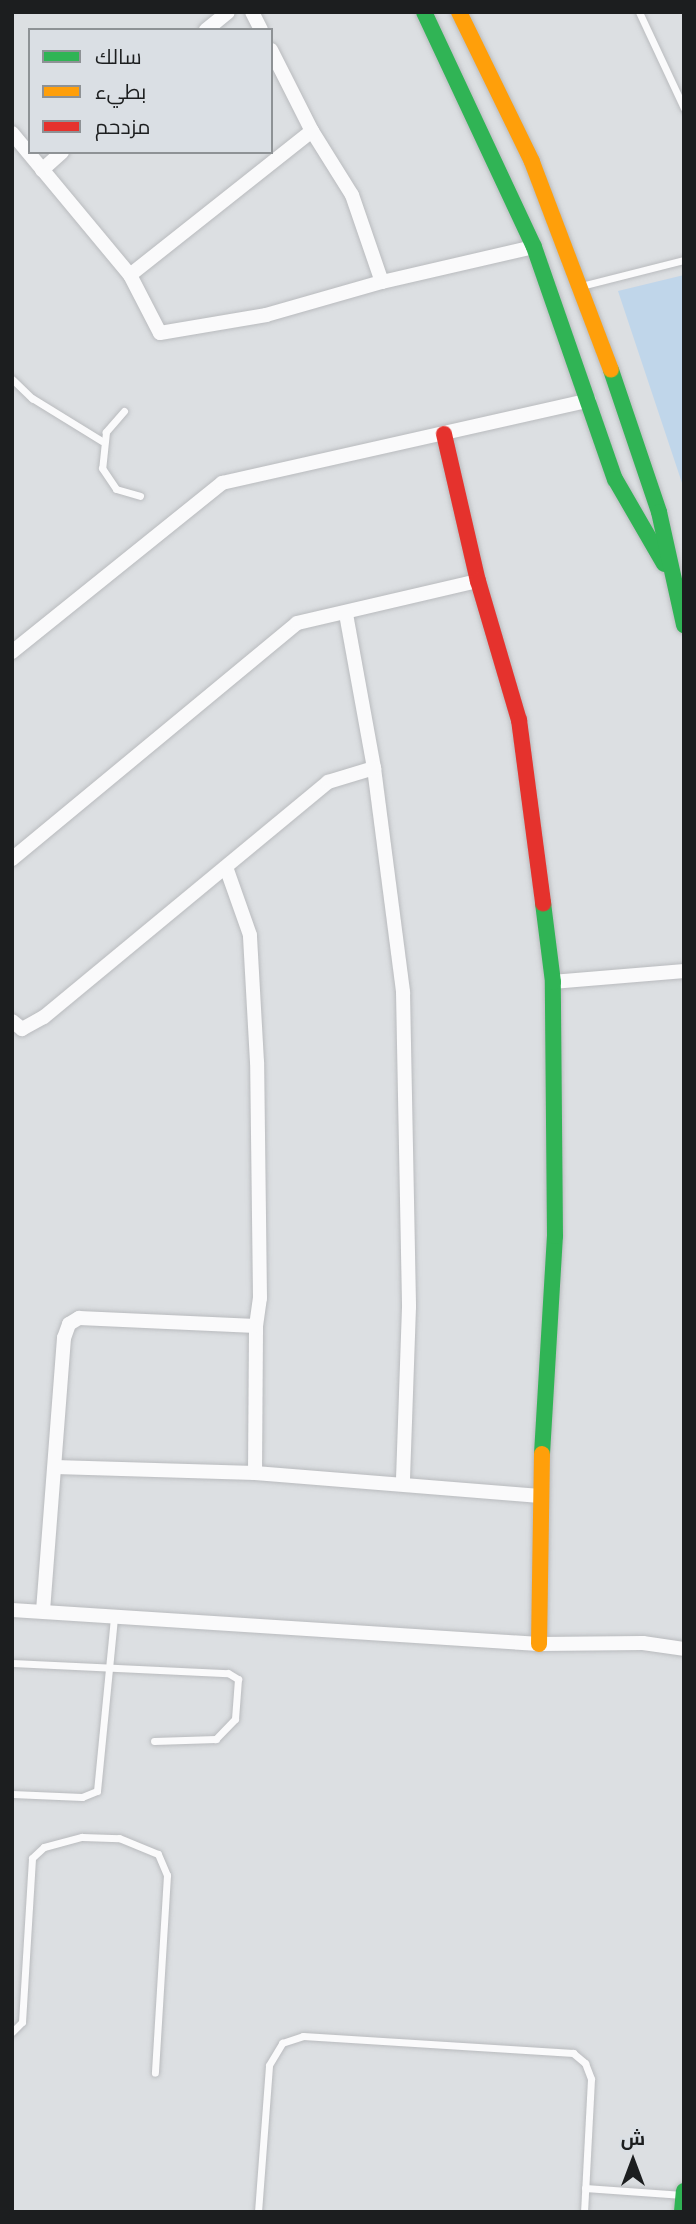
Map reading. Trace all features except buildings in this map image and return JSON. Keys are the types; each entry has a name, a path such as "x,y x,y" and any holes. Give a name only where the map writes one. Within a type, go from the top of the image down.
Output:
{"street":[{"path":"208,28 228,12"},
{"path":"252,12 260,28"},
{"path":"424,12 534,247 621,493 656,548 677,594"},
{"path":"459,12 527,151 581,286 646,468 684,625"},
{"path":"273,54 312,131 352,195 382,282"},
{"path":"130,275 312,131"},
{"path":"12,133 28,153"},
{"path":"29,154 130,275 160,334 266,315 382,282 534,247"},
{"path":"42,170 60,154"},
{"path":"12,652 222,483 589,400"},
{"path":"444,434 478,580 519,720 553,982 555,1236 540,1496 539,1644"},
{"path":"12,859 297,623 346,614 478,580"},
{"path":"346,614 374,768 403,992 409,1307 403,1482"},
{"path":"12,1021 22,1029 44,1017 227,870 328,782 374,768"},
{"path":"227,870 250,935 257,1062 260,1298 256,1326 255,1474"},
{"path":"553,982 684,971"},
{"path":"43,1611 64,1338 69,1324 79,1318 256,1326"},
{"path":"55,1467 403,1482 540,1496"},
{"path":"12,1610 539,1644 643,1643 684,1649"},
{"path":"682,2212 684,2193"}],"lane":[{"path":"639,12 684,108"},
{"path":"581,286 684,260"},
{"path":"12,379 44,406 102,441"},
{"path":"124,411 110,424 102,441 105,476 123,493 140,496"},
{"path":"12,1794 82,1797 97,1791 111,1669 114,1616"},
{"path":"12,1663 228,1673 238,1679 237,1715 220,1735 206,1741 154,1741"},
{"path":"12,2032 22,2022 32,1858 44,1847 82,1837 119,1838 158,1854 167,1875 155,2073"},
{"path":"258,2212 269,2065 282,2043 303,2036 573,2053 585,2063 591,2079 584,2212"},
{"path":"585,2188 684,2193"}],"shaded area":[{"path":"684,275 684,489 618,291"}],"traffic: fast":[{"path":"424,12 534,247 615,479 664,564"},
{"path":"611,370 659,512 684,625"},
{"path":"542,1454 555,1236 553,982 543,903"},
{"path":"682,2212 684,2191"}],"traffic: slow":[{"path":"459,12 532,162 611,370"},
{"path":"539,1644 542,1454"}],"traffic: jam":[{"path":"444,434 478,581 519,720 543,903"}]}
